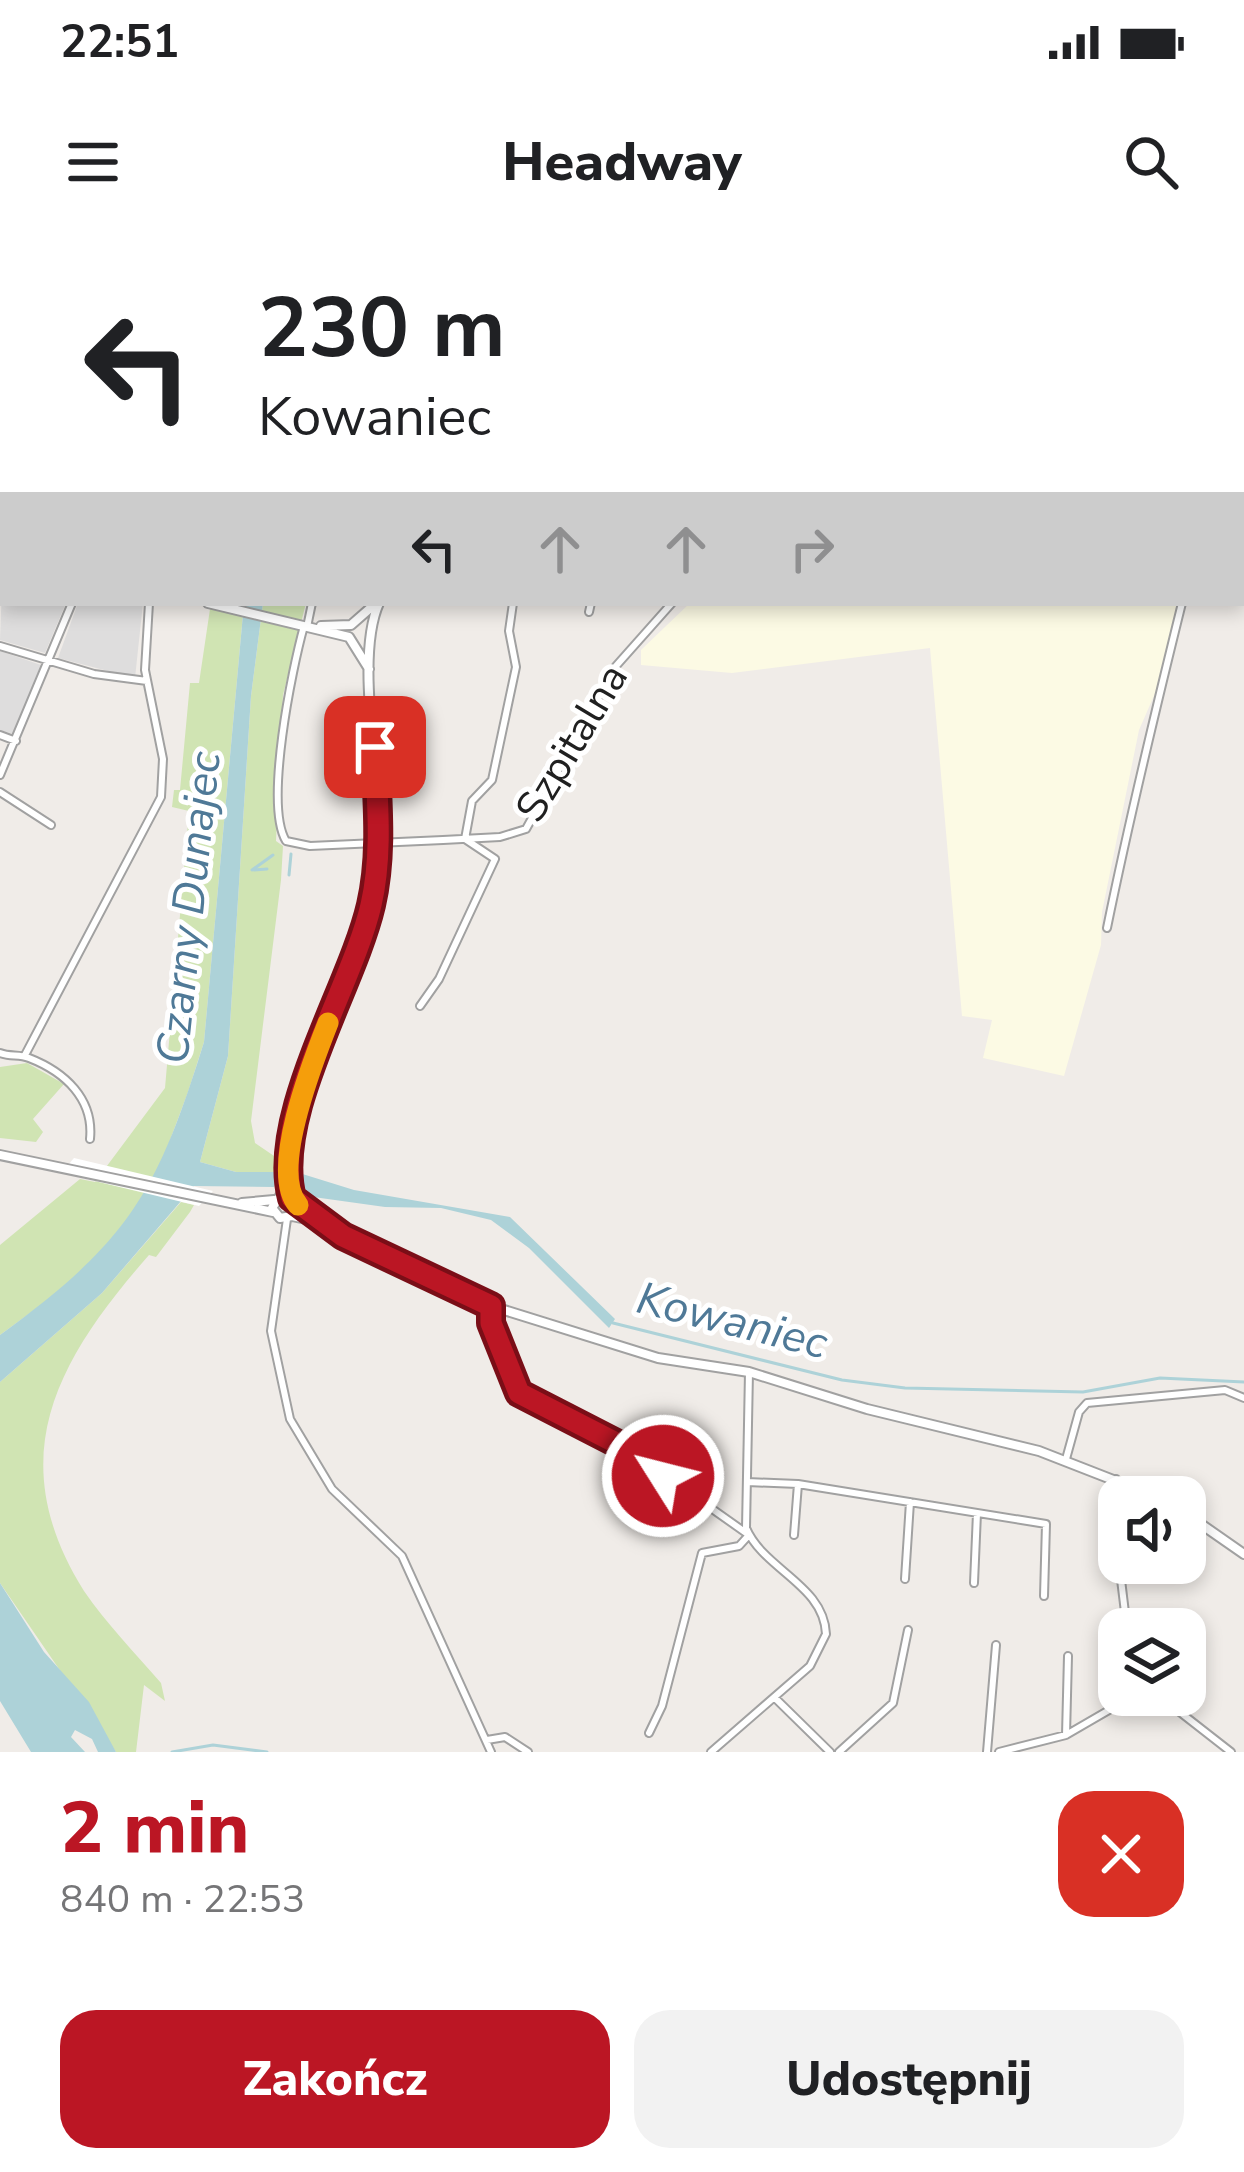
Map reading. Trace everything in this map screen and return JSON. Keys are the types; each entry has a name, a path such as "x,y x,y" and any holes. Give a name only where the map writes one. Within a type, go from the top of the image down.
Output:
{"street":[{"path":"0,775 71,606"},
{"path":"25,1055 161,797 163,759 147,681 149,606"},
{"path":"219,606 369,640"},
{"path":"306,626 311,606"},
{"path":"372,679 353,640 355,623 375,606"},
{"path":"377,606 369,640 378,843 365,926 306,1084 288,1172 277,1198 282,1216 271,1330 290,1419 332,1489 402,1556 491,1752"},
{"path":"420,1006 440,980 494,859 465,839 472,801 492,780 516,667 510,642 513,606"},
{"name":"Szpitalna","path":"306,626 288,686 281,835 286,841 310,846 465,839 512,835 530,825 616,666 669,606"},
{"path":"1107,928 1124,870 1124,841 1142,755 1181,606"},
{"path":"306,626 355,623 370,627"},
{"path":"0,646 134,683 147,681"},
{"path":"0,735 16,741"},
{"path":"0,792 51,825"},
{"path":"0,1052 25,1055 77,1089 91,1113 90,1138"},
{"path":"0,1155 68,1165 322,1222"},
{"path":"282,1216 294,1200 288,1172"},
{"path":"240,1203 294,1200 322,1222 442,1288 491,1306 644,1354 749,1372 867,1409 1066,1459 1108,1476"},
{"path":"491,1306 491,1323 519,1393 626,1448 748,1535 812,1597 826,1627 818,1657 711,1752"},
{"path":"748,1535 743,1510 749,1372"},
{"path":"1066,1459 1079,1412 1087,1403 1225,1390 1244,1398"},
{"path":"747,1482 798,1484 1046,1524 1044,1596"},
{"path":"794,1535 798,1484"},
{"path":"905,1579 910,1502"},
{"path":"974,1583 977,1513"},
{"path":"1206,1528 1244,1554"},
{"path":"649,1733 662,1706 702,1553 739,1546 748,1535"},
{"path":"839,1752 892,1702 908,1630"},
{"path":"987,1752 985,1726 996,1645"},
{"path":"1066,1735 1068,1656"},
{"path":"775,1698 830,1752"},
{"path":"999,1752 1066,1735 1099,1716"},
{"path":"1185,1716 1231,1752"},
{"path":"487,1739 505,1738 528,1752"}],"shaded area":[{"path":"1,606 65,606 45,653 0,640"},
{"path":"77,606 143,606 135,678 58,658"},
{"path":"687,606 1177,606 1163,675 1139,730 1102,912 1101,945 1064,1076 983,1058 992,1020 962,1016 930,648 732,673 641,665 641,650"},
{"path":"0,651 41,665 13,734 0,730"}],"green space":[{"path":"222,606 244,606 204,1042 157,1175 130,1222 67,1286 0,1335 0,1245 80,1179 95,1182 165,1088 189,811 172,807 174,790 180,790 190,683 199,683 210,609 221,611"},
{"path":"263,606 305,606 283,695 276,841 283,846 281,880 251,1121 255,1143 280,1160 278,1172 236,1172 200,1162 228,1056 251,696"},
{"path":"27,1063 64,1084 33,1119 43,1132 36,1142 0,1138 0,1067"},
{"path":"181,1202 194,1205 156,1257 149,1255 117,1294 66,1372 51,1412 44,1453 46,1497 59,1542 84,1591 161,1683 165,1701 144,1685 136,1752 116,1752 0,1583 0,1382 102,1293"}],"water":[{"path":"244,606 263,606 251,696 228,1056 200,1162 236,1172 278,1172 274,1187 194,1186 102,1293 0,1382 0,1335 80,1271 133,1210 170,1138 204,1042"},
{"path":"296,1172 354,1190 510,1217 615,1319 609,1328 529,1248 491,1220 441,1208 385,1207 299,1195"},
{"path":"0,1583 44,1652 89,1702 116,1752 98,1752 92,1739 75,1730 71,1737 85,1752 31,1752 0,1701"}],"pier":[{"path":"74,1158 213,1191 199,1206 61,1173"}],"waterway":[{"path":"289,875 291,854"},
{"path":"252,870 273,855"},
{"path":"254,870 267,869"},
{"name":"Kowaniec","path":"613,1323 842,1380 905,1388 1083,1392 1160,1378 1244,1382"},
{"path":"172,1752 213,1745 267,1752"}],"slow traffic":[{"path":"298,1205 288,1178 295,1130 328,1023"}],"route":[{"path":"375,747 379,832 373,895 301,1100 288,1178 292,1198 343,1236 453,1293 491,1306 491,1323 519,1393 626,1448 663,1476"}],"water label":[{"name":"Czarny Dunajec","path":"189,908"}]}
